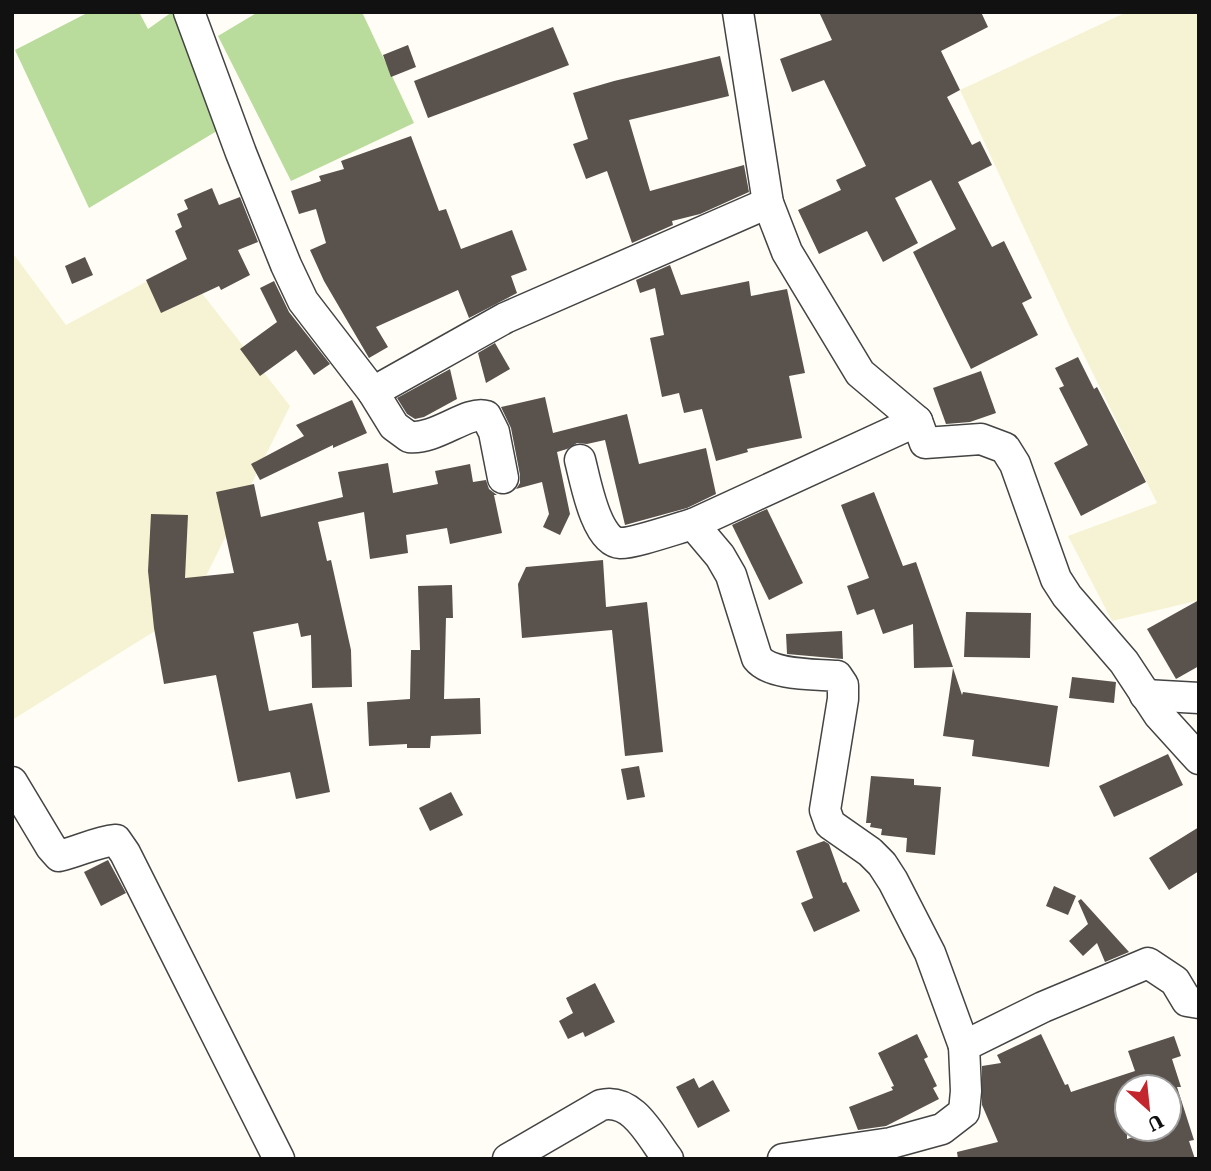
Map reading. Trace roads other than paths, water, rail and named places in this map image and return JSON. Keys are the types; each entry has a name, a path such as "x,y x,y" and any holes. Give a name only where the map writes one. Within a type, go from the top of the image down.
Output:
{"street":[{"path":"190,12 241,153 297,289 313,317 373,392 394,426 409,438 430,436 480,414 486,416 494,432 503,478"},
{"path":"738,12 768,203 787,251 860,373 917,421 925,443 981,439 1005,448 1015,464 1056,579 1067,596 1125,662 1159,715 1199,759"},
{"path":"373,392 505,318 768,203"},
{"path":"580,460 599,525 608,540 620,544 693,524 917,421"},
{"path":"693,524 731,575 757,658 763,666 774,670 837,676 843,685 825,810 830,824 870,852 893,881 930,953 964,1046 964,1112 942,1129 891,1143 783,1159"},
{"path":"1145,695 1199,698"},
{"path":"12,782 59,856 82,851 98,842 116,839 279,1159"},
{"path":"964,1046 1044,1007 1148,963 1175,981 1187,1001 1199,1003"},
{"path":"508,1159 601,1105 609,1103 631,1109 667,1159"}]}
